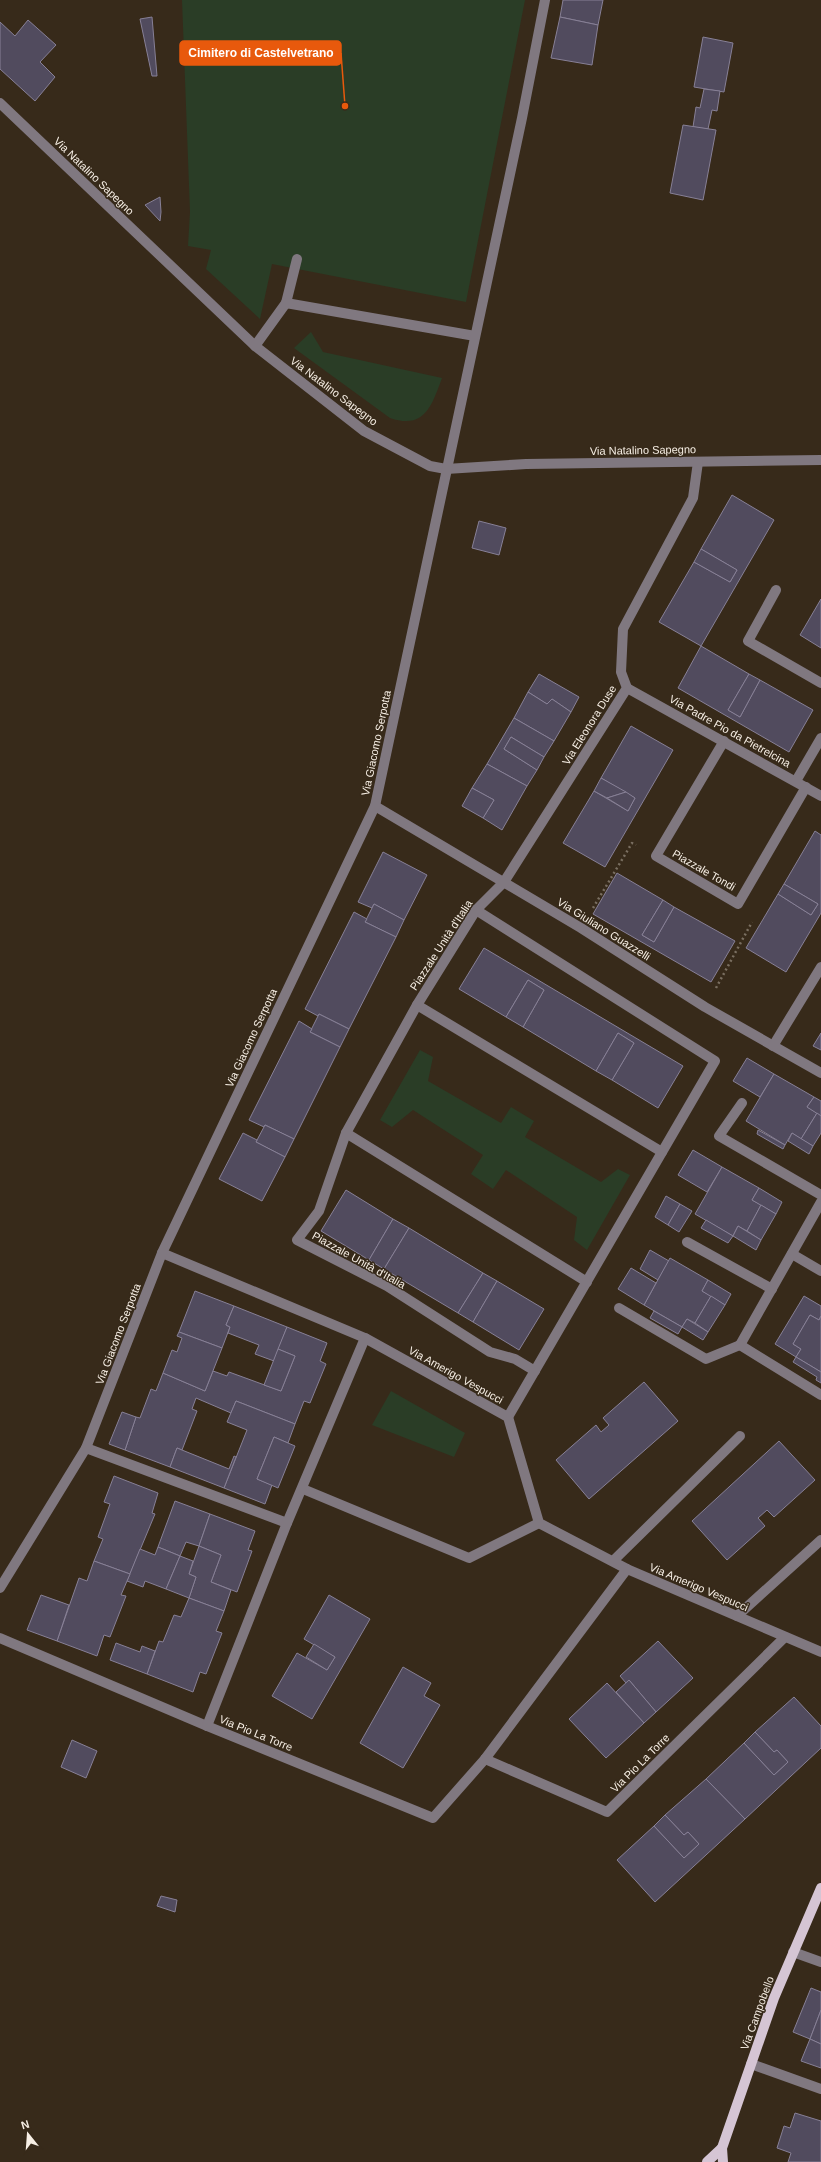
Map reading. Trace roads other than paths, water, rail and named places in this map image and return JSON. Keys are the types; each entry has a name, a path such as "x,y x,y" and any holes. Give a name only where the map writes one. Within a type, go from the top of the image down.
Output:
{"main road":[{"name":"Via Campobello","path":"723,2162 722,2148 774,1998 821,1888"},
{"name":"Via Campobello","path":"707,2162 722,2148"}],"street":[{"name":"Via Giacomo Serpotta","path":"0,1588 86,1448 162,1253 375,806 522,118 545,0"},
{"name":"Via Natalino Sapegno","path":"0,103 255,346 364,431 430,466 446,469 526,464 821,460"},
{"path":"255,346 286,303 297,259"},
{"path":"286,303 475,336"},
{"name":"Via Eleonora Duse","path":"504,882 627,688 621,672 623,629 694,498 698,462"},
{"path":"776,590 748,641 821,683"},
{"name":"Via Padre Pio da Pietrelcina","path":"627,688 796,780 821,796"},
{"path":"796,780 821,738"},
{"name":"Piazzale Tondi","path":"724,741 656,856 738,904 806,787"},
{"name":"Via Giuliano Guazzelli","path":"375,806 582,928 705,1007 821,1074"},
{"name":"Piazzale Unità d'Italia","path":"504,882 476,910 417,1005 346,1133 319,1211 298,1240 386,1286 490,1352 514,1359 535,1371"},
{"path":"476,910 715,1061 508,1418"},
{"path":"773,1046 821,967"},
{"name":"Piazzale Unità d'Italia","path":"417,1005 662,1152"},
{"path":"742,1103 719,1136 821,1195"},
{"path":"346,1133 587,1282"},
{"path":"619,1308 706,1359 740,1345 821,1202"},
{"path":"687,1242 772,1289"},
{"name":"Via Amerigo Vespucci","path":"162,1253 365,1338 508,1418 539,1523 627,1569 821,1652"},
{"path":"792,1254 821,1271"},
{"path":"207,1726 287,1523 303,1489 365,1338"},
{"path":"740,1345 821,1395"},
{"path":"613,1561 740,1436"},
{"path":"86,1448 287,1523"},
{"path":"303,1489 469,1558 539,1523"},
{"path":"737,1616 821,1540"},
{"name":"Via Pio La Torre","path":"0,1638 207,1726 433,1818 485,1760 627,1569"},
{"name":"Via Pio La Torre","path":"485,1760 607,1812 785,1637"},
{"path":"793,1952 821,1962"},
{"path":"751,2064 821,2089"}],"place":[{"name":"Cimitero di Castelvetrano","path":"345,106"}]}
